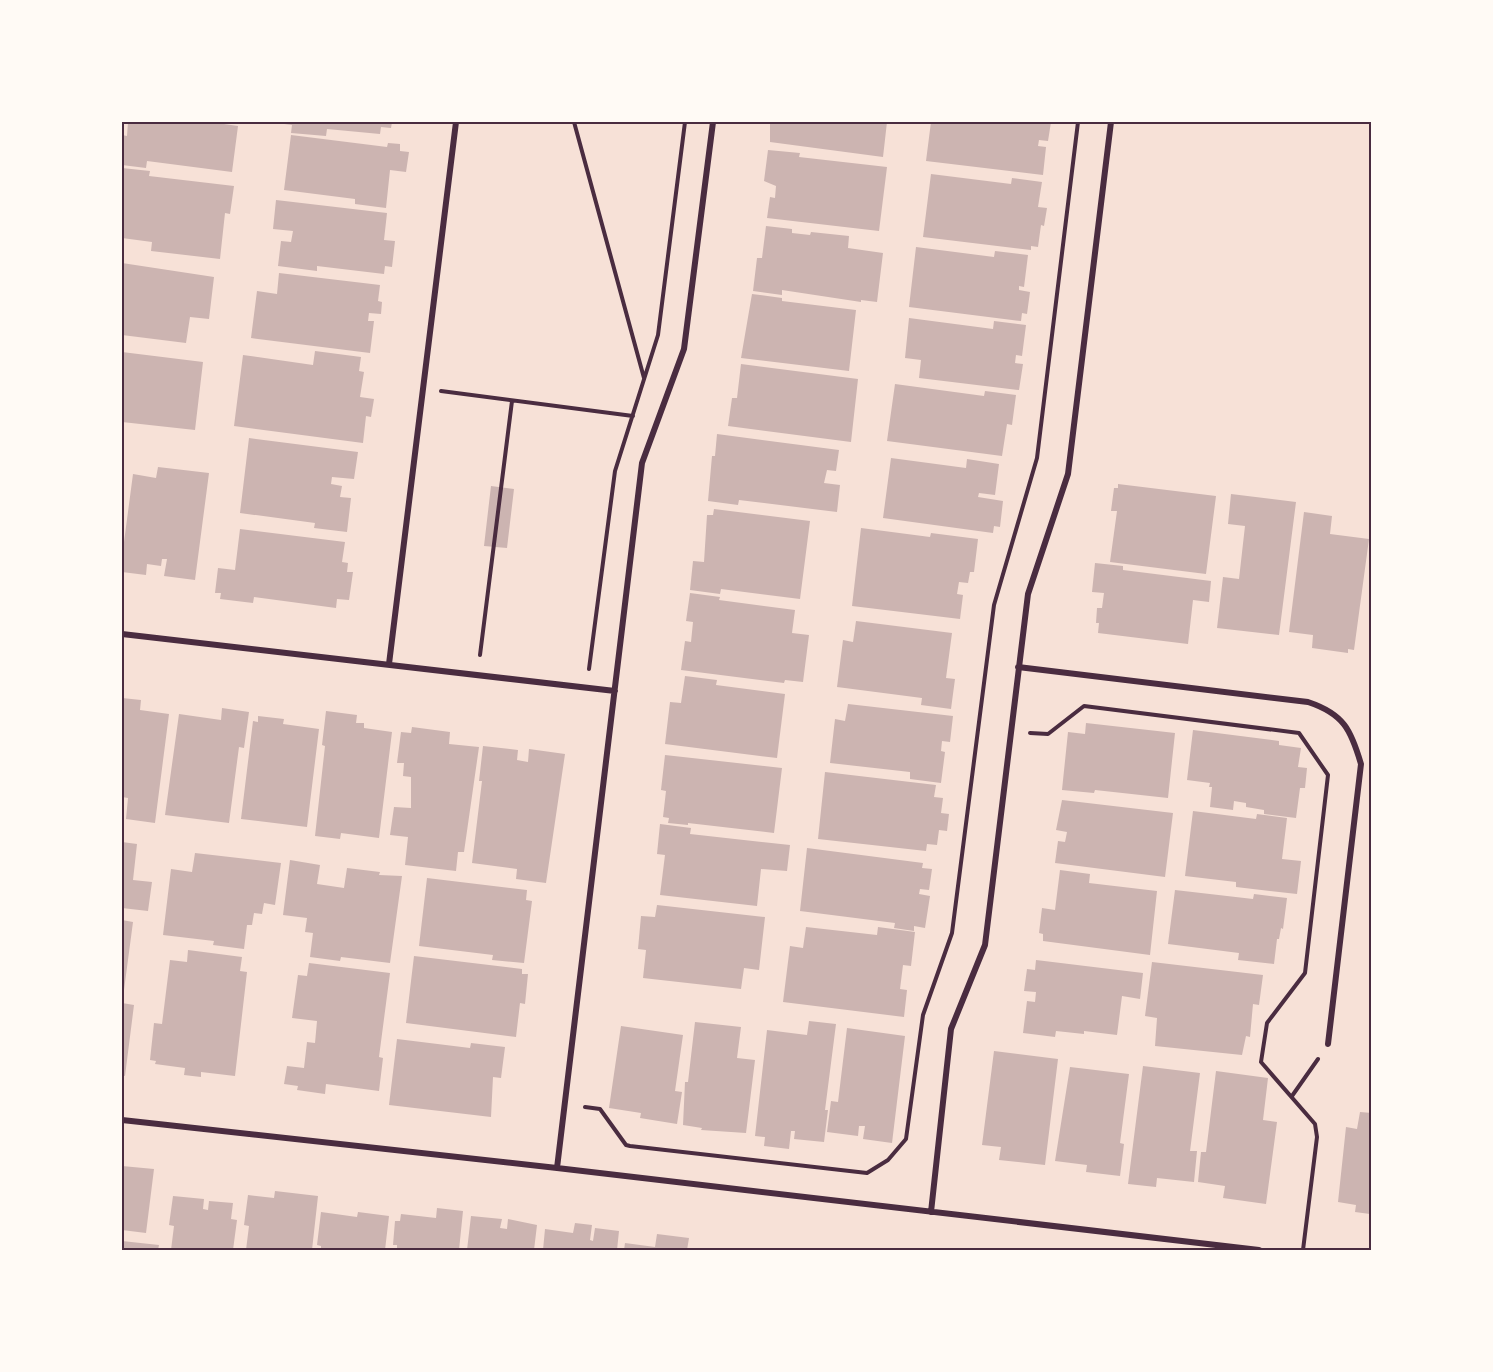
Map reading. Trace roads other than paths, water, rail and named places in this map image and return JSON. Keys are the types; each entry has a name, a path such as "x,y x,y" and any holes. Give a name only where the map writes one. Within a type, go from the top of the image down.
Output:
{"street":[{"path":"389,664 456,122"},
{"path":"557,1168 642,463 684,349 713,122"},
{"path":"931,1212 951,1029 985,945 1028,594 1068,474 1111,122"},
{"path":"122,634 615,691"},
{"path":"1018,668 1308,702 1329,709 1346,724 1355,742 1361,764 1328,1044"},
{"path":"122,1120 557,1168 1259,1251"}]}
